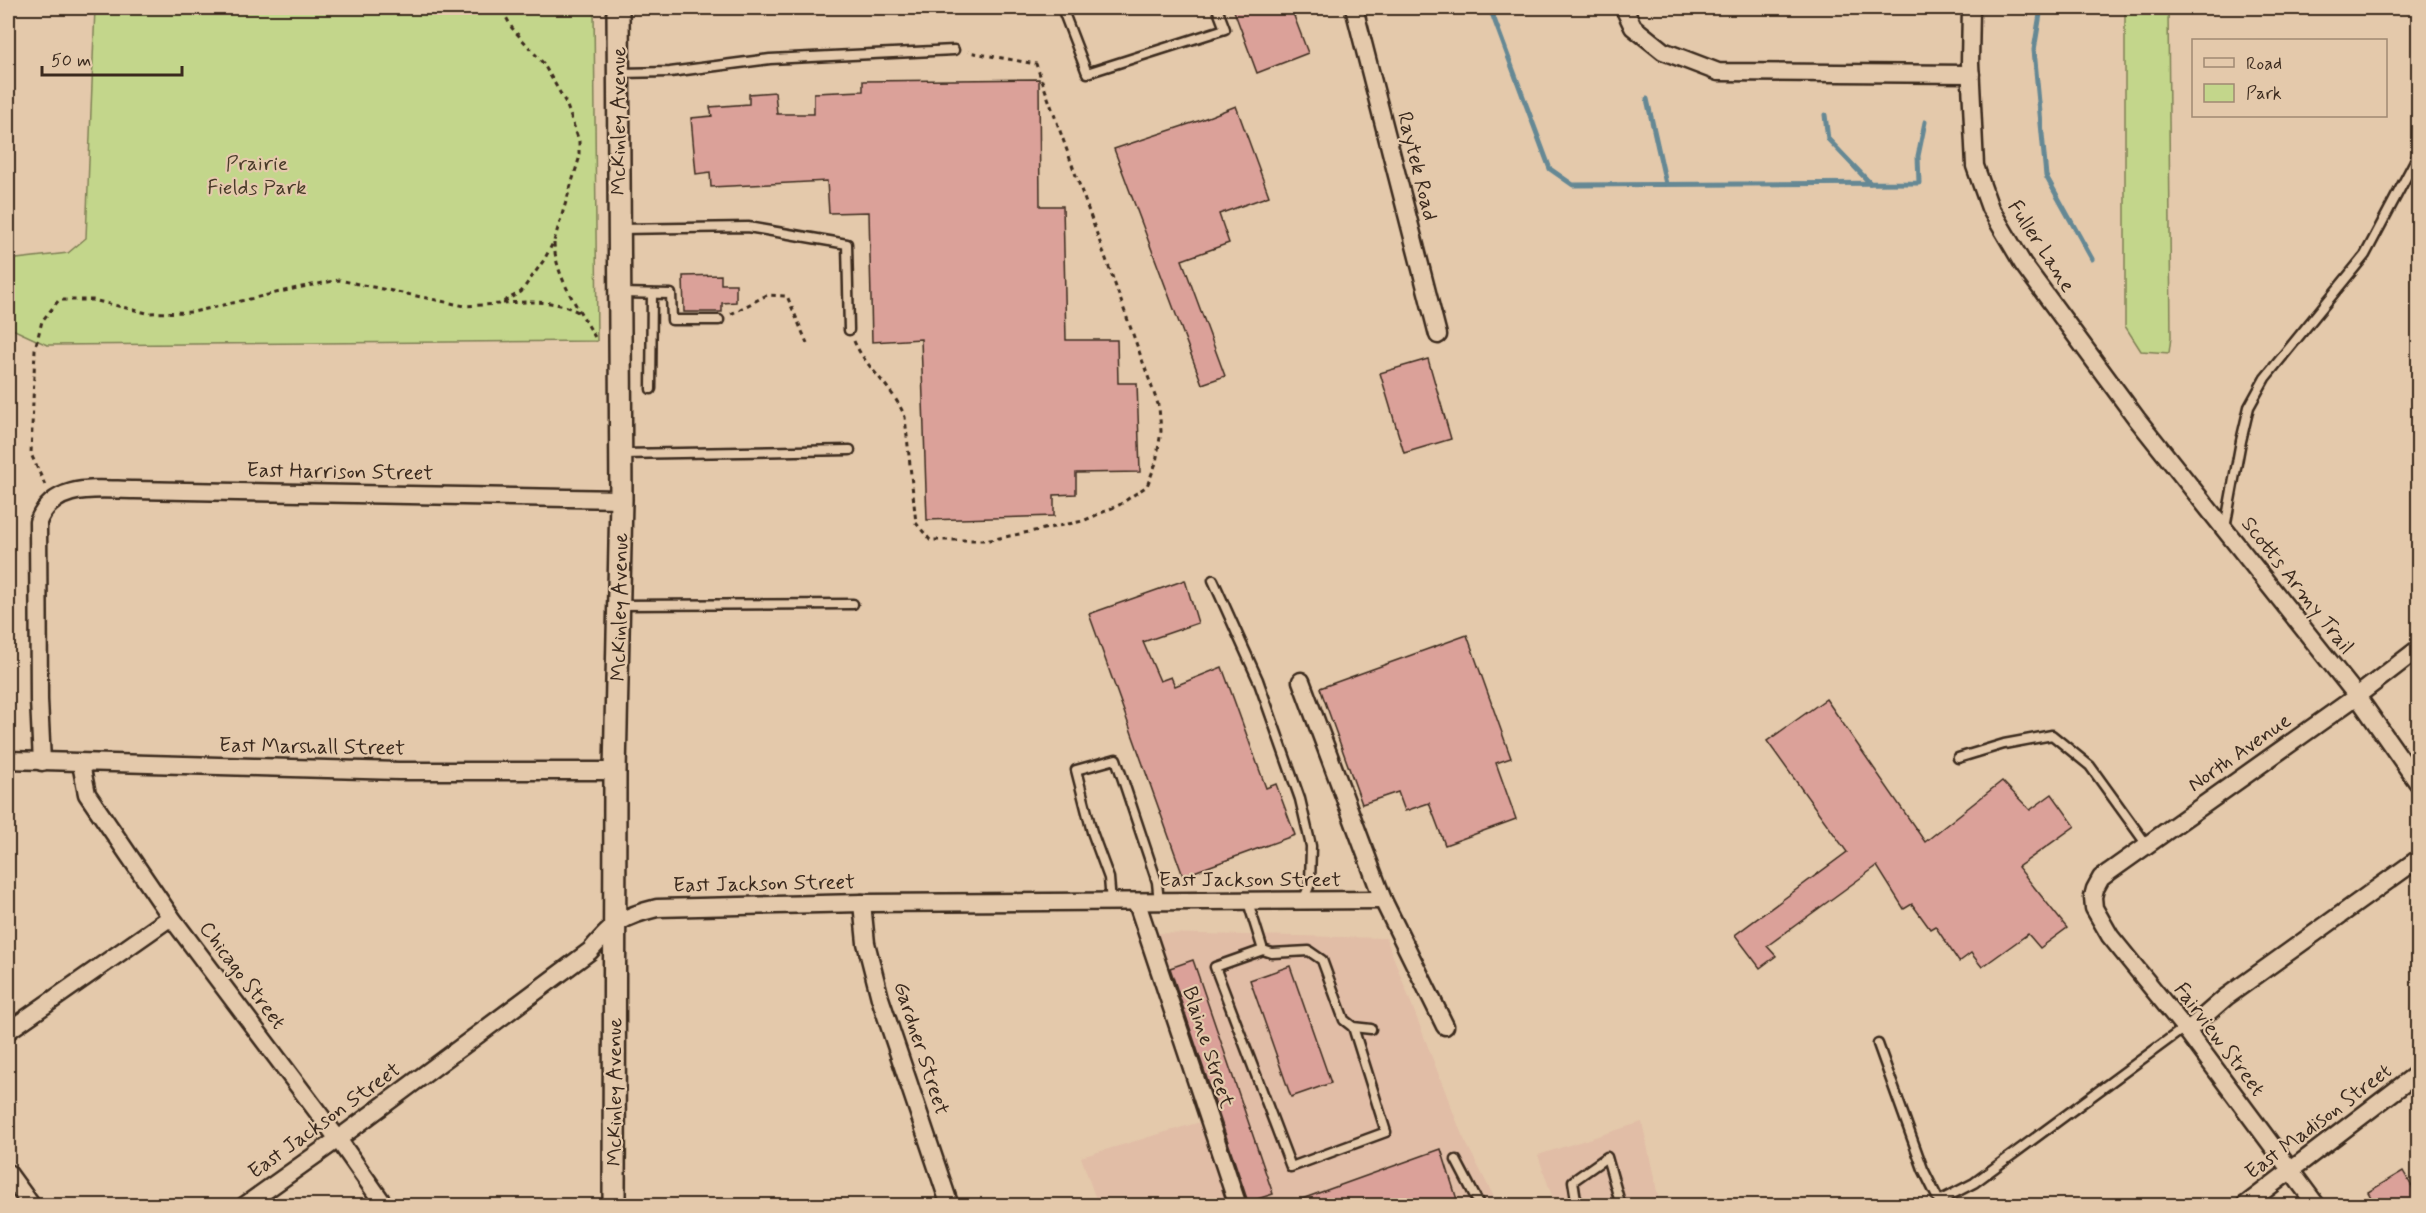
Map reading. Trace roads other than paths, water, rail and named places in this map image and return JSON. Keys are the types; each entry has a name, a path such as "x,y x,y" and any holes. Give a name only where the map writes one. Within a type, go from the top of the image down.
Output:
{"street":[{"name":"McKinley Avenue","path":"614,1206 615,771 621,499 618,8"},
{"name":"Raytek Road","path":"1354,8 1438,335"},
{"path":"1624,8 1633,27 1663,51 1718,72 1970,69"},
{"name":"Fuller Lane","path":"1971,8 1970,69 1975,166 1990,208 2023,264 2138,419"},
{"name":"Scotts Army Trail","path":"2138,419 2357,696 2418,783"},
{"name":"East Harrison Street","path":"42,762 39,700 38,522 41,513 55,498 80,490 134,490 621,499"},
{"name":"North Avenue","path":"2093,897 2101,878 2357,696 2418,649"},
{"path":"1301,681 1383,900 1444,1026"},
{"name":"East Marshall Street","path":"8,760 81,764 399,771 615,771"},
{"name":"Chicago Street","path":"81,764 87,794 171,916 338,1139 385,1206"},
{"path":"2186,1029 2226,997 2418,859"},
{"name":"Fairview Street","path":"2093,897 2094,908 2110,936 2186,1029 2317,1206"},
{"name":"East Jackson Street","path":"244,1206 338,1139 590,951 614,923 636,913 657,908 862,903 1383,900"},
{"name":"Gardner Street","path":"862,903 866,943 880,998 950,1206"},
{"name":"Blaine Street","path":"1137,903 1238,1206"},
{"path":"8,1031 171,916"},
{"name":"East Madison Street","path":"2244,1206 2418,1073"},
{"path":"8,1173 32,1206"}],"lane":[{"path":"1062,8 1087,73 1225,29 1217,8"},
{"path":"618,73 670,72 770,59 954,50"},
{"path":"2225,530 2249,407 2265,378 2365,255 2418,155"},
{"path":"619,229 748,227 847,244 849,330"},
{"path":"620,293 671,294 672,320 719,321"},
{"path":"651,389 652,294"},
{"path":"621,454 850,450"},
{"path":"1212,580 1258,680 1300,800 1311,846 1310,884 1303,901"},
{"path":"618,605 853,604"},
{"path":"1958,758 2004,744 2052,735 2090,766 2147,845"},
{"path":"1110,903 1109,878 1092,832 1076,771 1116,759 1157,882 1159,902"},
{"path":"1248,902 1263,950"},
{"path":"1353,1027 1386,1132 1291,1167 1215,967 1263,950 1272,953 1309,951 1322,960 1344,1020 1353,1027 1371,1029"},
{"path":"1878,1044 1938,1204 1974,1183 2186,1029"},
{"path":"1577,1206 1573,1181 1607,1157 1620,1206"},
{"path":"1456,1160 1480,1206"}],"waterway":[{"path":"1490,8 1550,169 1573,185 1919,183 1918,156 1925,122"},
{"path":"2044,8 2040,14 2034,50 2046,176 2092,259"},
{"path":"1647,99 1666,184"},
{"path":"1825,115 1828,139 1870,183"}],"park label":[{"name":"Prairie Fields Park","path":"257,175"}]}
